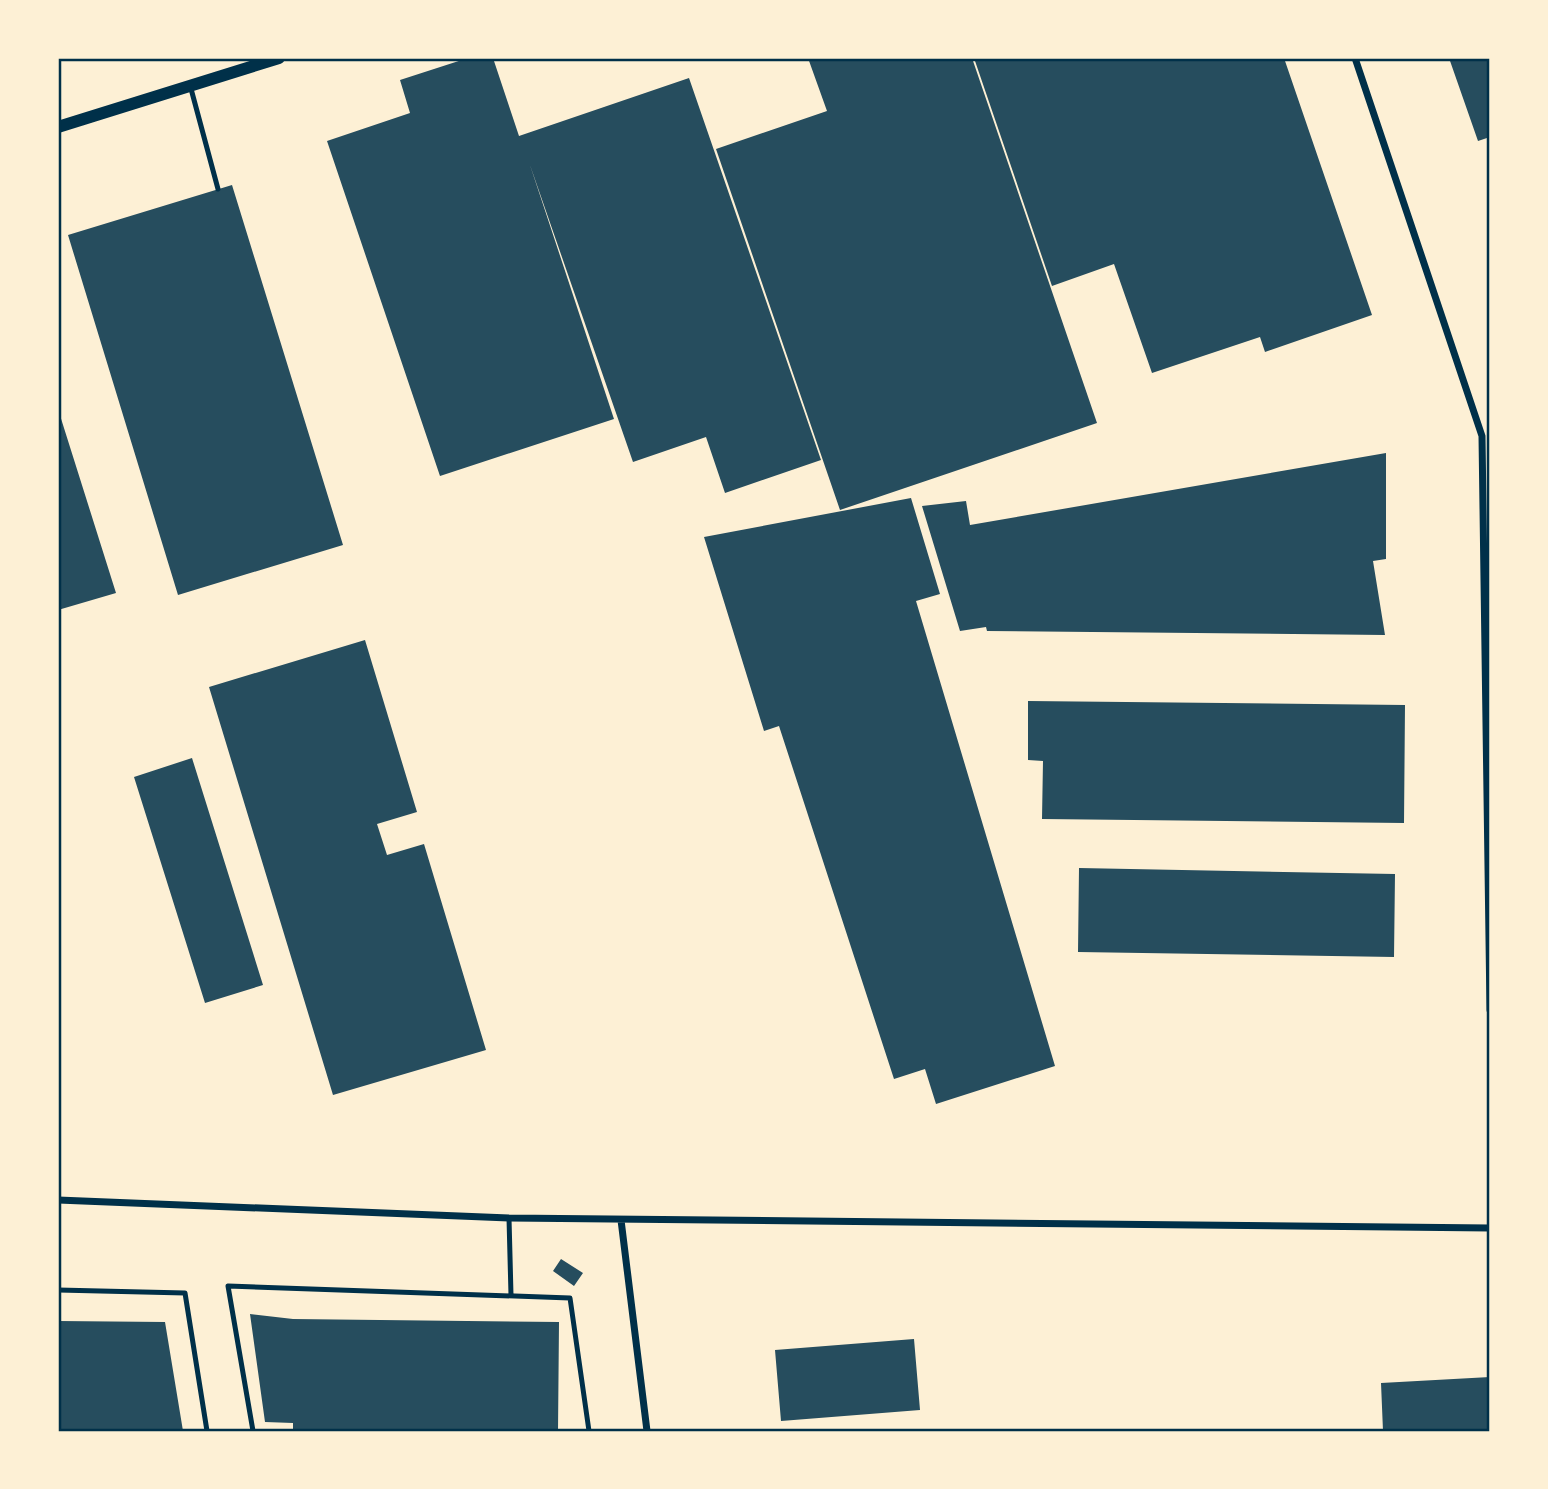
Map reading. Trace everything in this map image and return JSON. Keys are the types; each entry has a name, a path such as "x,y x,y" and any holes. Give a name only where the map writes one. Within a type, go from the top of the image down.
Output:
{"street":[{"path":"58,127 278,58"},
{"path":"1354,58 1486,436 1490,1010"},
{"path":"58,1200 509,1218 1490,1228"},
{"path":"621,1220 647,1431"}],"lane":[{"path":"190,85 218,189"},
{"path":"509,1218 511,1295"},
{"path":"253,1431 228,1286 570,1298 589,1431"},
{"path":"58,1290 185,1293 207,1431"}],"building":[{"path":"468,58 493,58 519,136 689,78 821,460 725,493 706,437 633,462 530,165 614,419 440,476 327,141 410,113 400,80"},
{"path":"808,58 972,58 1097,423 840,510 716,149 827,111"},
{"path":"974,58 1284,58 1372,315 1265,352 1260,337 1152,373 1114,264 1052,286"},
{"path":"1449,58 1490,58 1490,137 1478,141"},
{"path":"232,185 343,545 178,595 68,235"},
{"path":"58,409 116,593 58,610"},
{"path":"1386,453 1386,559 1373,561 1385,635 987,631 986,627 960,631 922,506 966,501 970,525"},
{"path":"911,498 940,594 916,601 1055,1066 936,1104 925,1069 894,1079 779,726 764,731 704,537"},
{"path":"365,640 417,812 377,824 387,855 424,844 486,1050 333,1095 209,687"},
{"path":"1028,701 1405,705 1404,823 1042,819 1043,761 1028,760"},
{"path":"192,758 263,985 205,1003 134,777"},
{"path":"1079,868 1395,874 1394,957 1078,952"},
{"path":"561,1259 583,1273 574,1286 553,1271"},
{"path":"250,1314 293,1319 559,1322 558,1431 293,1431 293,1423 265,1422"},
{"path":"58,1321 165,1322 183,1431 58,1431"},
{"path":"914,1339 920,1410 781,1421 775,1350"},
{"path":"1490,1377 1490,1431 1383,1431 1381,1383"}]}
